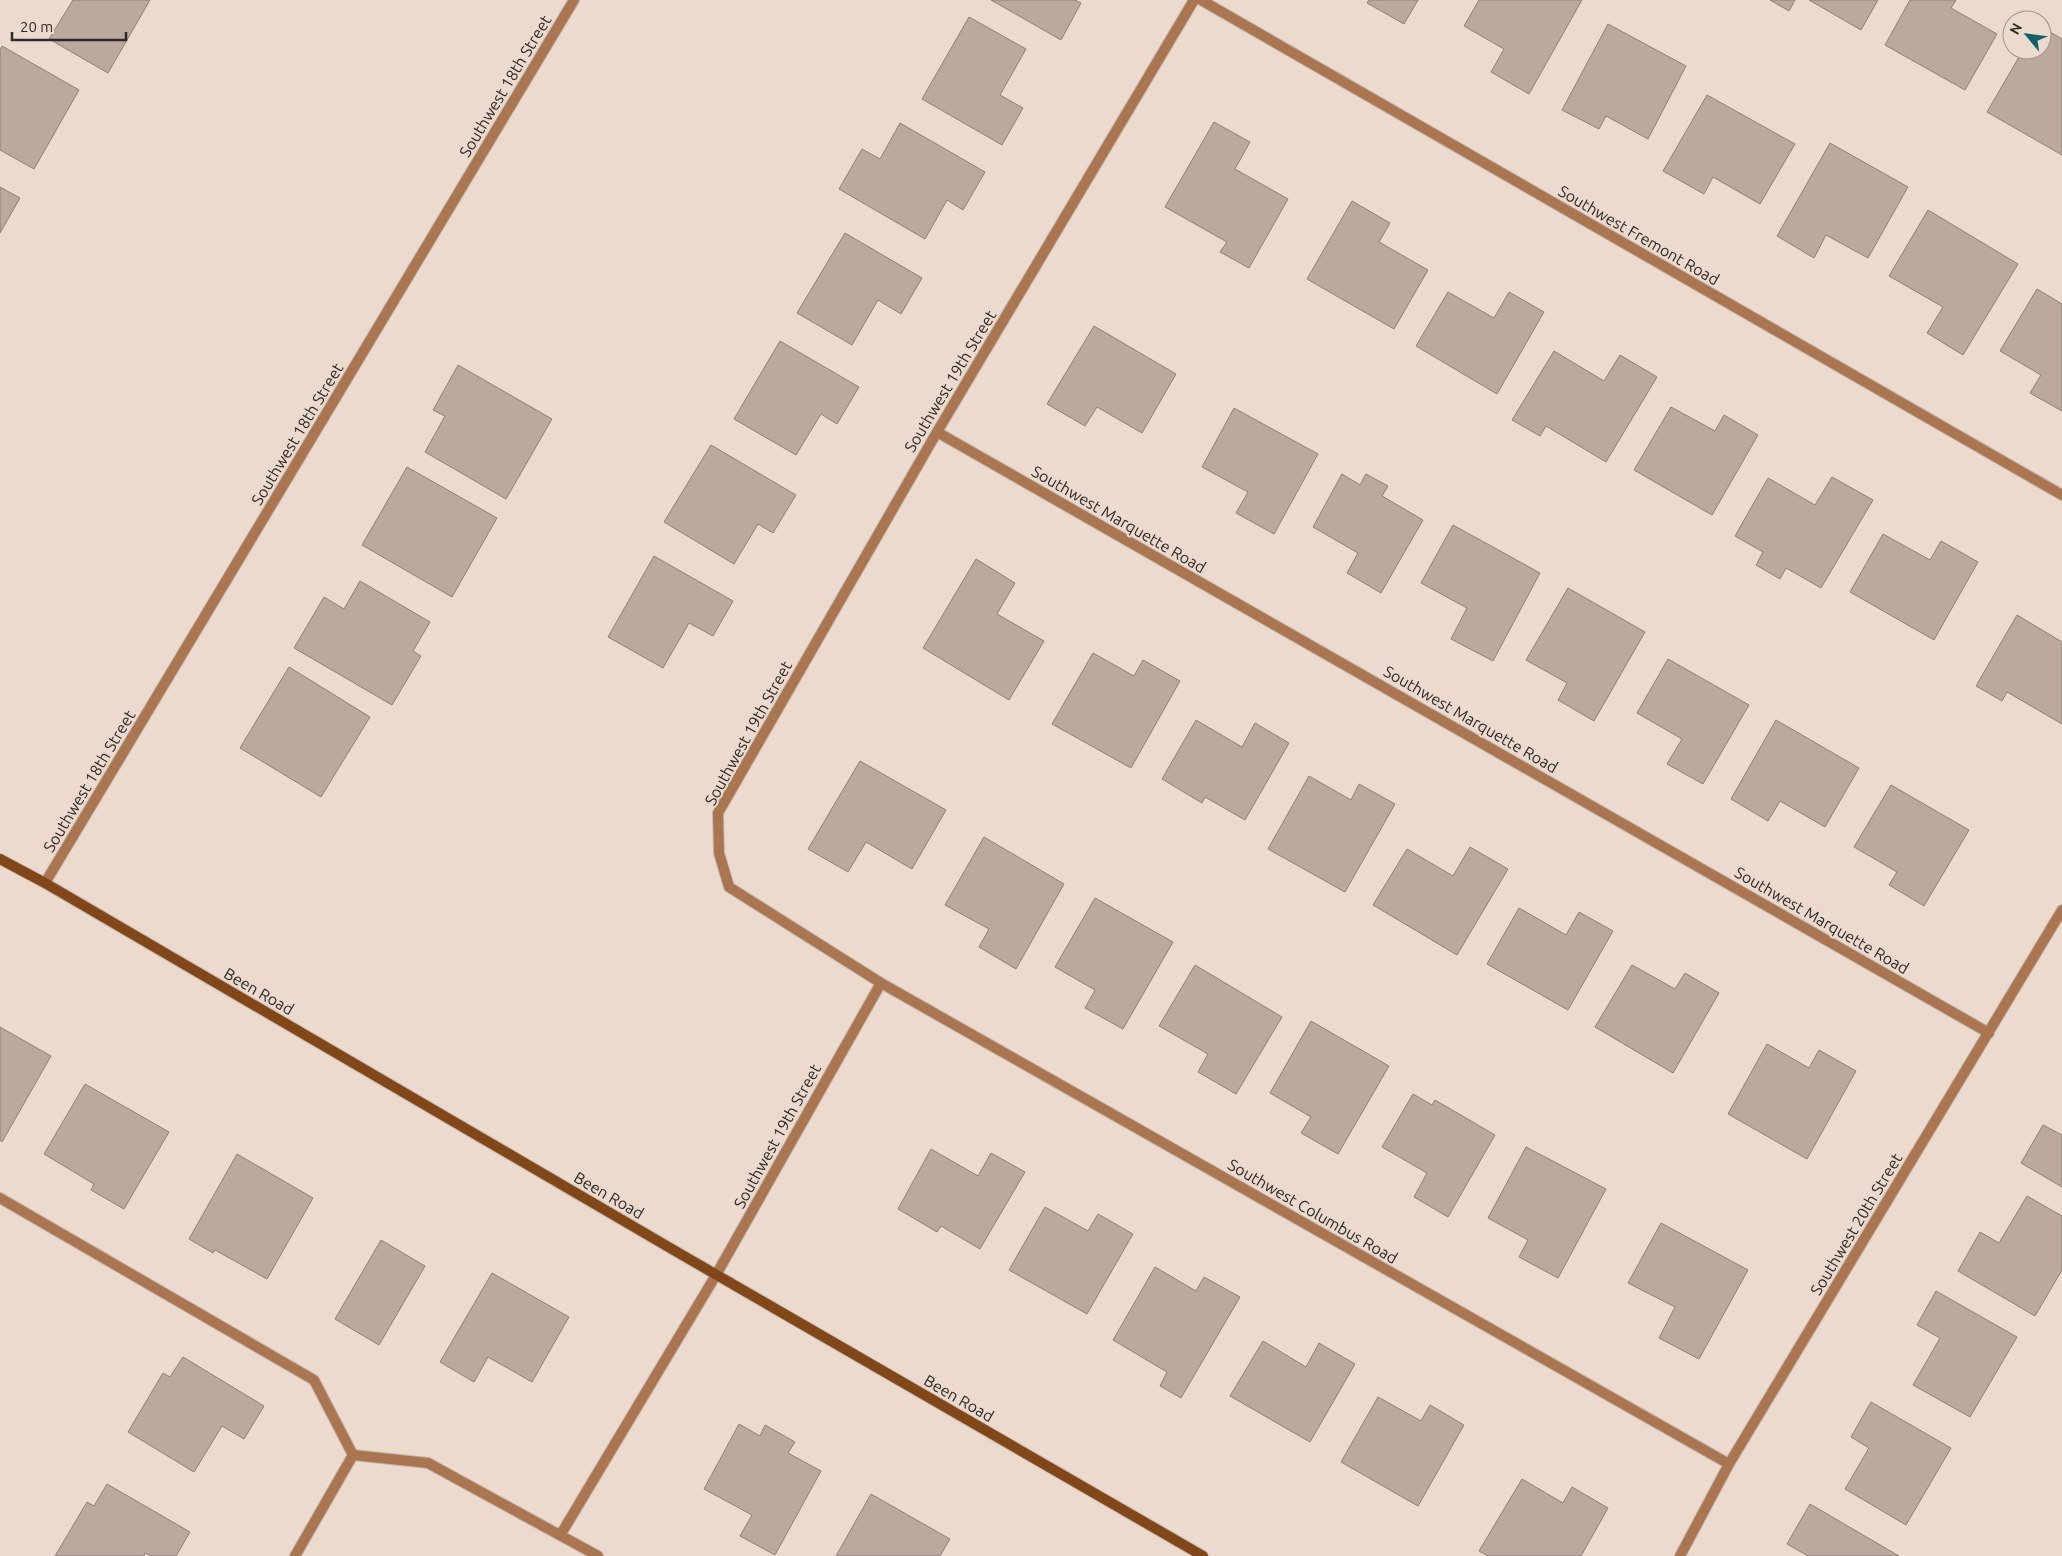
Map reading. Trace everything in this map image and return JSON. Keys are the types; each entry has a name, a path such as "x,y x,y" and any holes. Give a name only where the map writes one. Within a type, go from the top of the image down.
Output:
{"street":[{"name":"Southwest 18th Street","path":"45,883 574,0"},
{"name":"Southwest 19th Street","path":"562,1534 716,1274 881,983 729,887 719,853 718,813 937,432 1194,0"},
{"name":"Southwest Fremont Road","path":"1202,0 2062,495"},
{"name":"Southwest Marquette Road","path":"937,432 1990,1033"},
{"name":"Been Road","path":"0,859 45,883 1203,1556"},
{"name":"Southwest 20th Street","path":"1680,1556 1729,1464 1990,1033 2062,910"},
{"name":"Southwest Columbus Road","path":"881,983 1729,1464"},
{"path":"0,1198 314,1380 353,1455"},
{"path":"353,1455 428,1463 562,1534 598,1556"},
{"path":"295,1556 353,1455"}],"building":[{"path":"73,0 150,0 108,73 49,39"},
{"path":"991,0 1075,0 1081,3 1061,40"},
{"path":"1369,0 1418,0 1404,24 1367,3"},
{"path":"1479,0 1582,0 1529,94 1491,72 1504,49 1464,26"},
{"path":"1770,0 1795,0 1789,11"},
{"path":"1809,0 1878,0 1861,30"},
{"path":"1910,0 1956,0 1951,8 1997,34 1965,90 1885,45"},
{"path":"969,17 1026,49 1000,95 1023,108 1002,145 922,99"},
{"path":"1608,24 1686,66 1648,139 1606,116 1599,129 1562,110"},
{"path":"2052,33 2062,39 2062,155 1987,112 2017,60 2052,60"},
{"path":"2,46 79,90 34,169 0,150 0,50"},
{"path":"1707,95 1795,144 1760,204 1713,177 1704,194 1663,171"},
{"path":"1214,122 1250,142 1235,169 1288,199 1249,268 1220,252 1227,242 1165,207"},
{"path":"900,123 985,172 963,210 947,200 925,239 839,189 862,149 880,159"},
{"path":"1830,143 1908,187 1868,258 1826,235 1814,258 1777,236"},
{"path":"0,187 20,198 0,233"},
{"path":"1352,201 1390,223 1379,242 1428,270 1394,329 1307,279"},
{"path":"1928,210 2018,264 1963,355 1927,333 1943,307 1889,276"},
{"path":"845,233 922,278 901,314 878,300 852,345 797,313"},
{"path":"2037,289 2062,304 2062,411 2030,393 2041,375 2000,351"},
{"path":"1448,292 1494,318 1509,292 1544,312 1497,394 1416,346"},
{"path":"1094,326 1176,374 1142,433 1097,407 1085,426 1047,404"},
{"path":"780,341 859,387 837,424 821,414 796,455 734,419"},
{"path":"1554,351 1604,381 1620,355 1657,377 1606,462 1546,426 1540,436 1512,420"},
{"path":"458,365 552,419 506,499 425,452 445,416 433,410"},
{"path":"1671,407 1715,431 1724,415 1758,435 1712,515 1634,470"},
{"path":"1234,408 1318,454 1274,534 1236,513 1248,492 1202,467"},
{"path":"711,445 796,495 773,533 758,524 734,564 664,522"},
{"path":"407,467 497,518 452,597 362,545"},
{"path":"1342,474 1360,485 1366,474 1388,486 1382,496 1423,520 1381,593 1347,573 1358,553 1313,527"},
{"path":"1832,477 1873,500 1821,588 1786,568 1780,579 1756,565 1763,552 1735,536 1768,478 1815,505"},
{"path":"1453,525 1540,573 1493,661 1451,639 1467,608 1421,583"},
{"path":"1883,534 1930,560 1941,541 1978,562 1934,640 1850,592"},
{"path":"654,556 733,601 713,636 689,623 663,668 608,637"},
{"path":"976,559 1015,583 997,614 1044,641 1009,700 923,648"},
{"path":"360,581 430,622 413,651 421,656 392,705 294,648 324,597 344,609"},
{"path":"1568,588 1645,632 1594,721 1558,700 1567,683 1526,660"},
{"path":"2017,615 2062,642 2062,724 2007,692 2002,701 1976,686"},
{"path":"1093,653 1134,676 1143,660 1180,681 1131,768 1052,724"},
{"path":"1668,659 1749,705 1703,784 1667,764 1682,739 1637,713"},
{"path":"289,667 370,717 321,797 240,748"},
{"path":"1196,720 1242,747 1255,723 1289,743 1245,820 1205,797 1202,803 1162,779"},
{"path":"1776,720 1859,768 1825,827 1780,801 1768,821 1731,799"},
{"path":"860,761 946,810 912,869 866,842 848,872 808,849"},
{"path":"1309,776 1351,800 1359,784 1395,804 1345,892 1268,849"},
{"path":"1891,785 1969,830 1924,906 1889,885 1897,872 1854,847"},
{"path":"984,837 1064,884 1016,969 979,947 989,929 945,905"},
{"path":"1470,847 1508,869 1457,955 1373,905 1407,849 1453,876"},
{"path":"1095,898 1173,942 1123,1029 1085,1008 1095,990 1055,967"},
{"path":"1519,908 1566,935 1579,912 1613,931 1568,1010 1487,964"},
{"path":"1195,965 1282,1017 1236,1094 1198,1072 1208,1054 1159,1026"},
{"path":"1632,965 1675,989 1685,973 1719,993 1673,1073 1595,1027"},
{"path":"1311,1021 1389,1066 1338,1154 1301,1133 1311,1117 1270,1093"},
{"path":"0,1027 51,1056 2,1142 0,1140"},
{"path":"1767,1044 1809,1068 1819,1050 1856,1071 1807,1159 1728,1114"},
{"path":"85,1084 169,1132 124,1209 91,1190 94,1184 44,1154"},
{"path":"1413,1094 1432,1105 1435,1100 1495,1135 1448,1217 1414,1197 1427,1173 1382,1147"},
{"path":"2043,1125 2062,1135 2062,1187 2021,1163"},
{"path":"1526,1147 1606,1189 1558,1278 1519,1257 1528,1240 1488,1218"},
{"path":"931,1149 978,1176 991,1153 1025,1172 980,1249 941,1226 937,1232 898,1209"},
{"path":"237,1154 313,1198 267,1279 215,1250 213,1253 189,1239"},
{"path":"2027,1196 2062,1216 2062,1270 2035,1316 1958,1271 1980,1232 1999,1243"},
{"path":"1045,1207 1088,1231 1098,1214 1133,1234 1087,1314 1009,1270"},
{"path":"1661,1223 1748,1270 1699,1359 1659,1338 1675,1307 1628,1283"},
{"path":"381,1240 425,1266 379,1345 335,1319"},
{"path":"1155,1267 1196,1291 1204,1277 1240,1297 1181,1398 1160,1386 1167,1372 1113,1340"},
{"path":"492,1273 569,1317 532,1382 488,1357 474,1382 440,1362"},
{"path":"1936,1291 2017,1337 1970,1417 1913,1385 1940,1338 1917,1325"},
{"path":"1263,1341 1306,1367 1319,1343 1355,1364 1310,1442 1230,1396"},
{"path":"183,1357 264,1406 244,1439 222,1426 194,1472 128,1432 163,1373 170,1377"},
{"path":"1378,1397 1421,1421 1430,1405 1464,1425 1418,1506 1341,1462"},
{"path":"1871,1402 1951,1448 1906,1525 1845,1489 1869,1448 1851,1437"},
{"path":"739,1424 760,1436 765,1425 795,1442 788,1453 821,1471 775,1555 740,1536 752,1515 704,1489"},
{"path":"1522,1479 1563,1503 1572,1487 1608,1508 1581,1556 1488,1556 1479,1551"},
{"path":"107,1484 190,1532 176,1556 151,1556 145,1553 144,1556 55,1556 87,1502 94,1506"},
{"path":"871,1494 950,1539 940,1556 836,1556"},
{"path":"1810,1504 1899,1556 1808,1556 1787,1544"}]}
